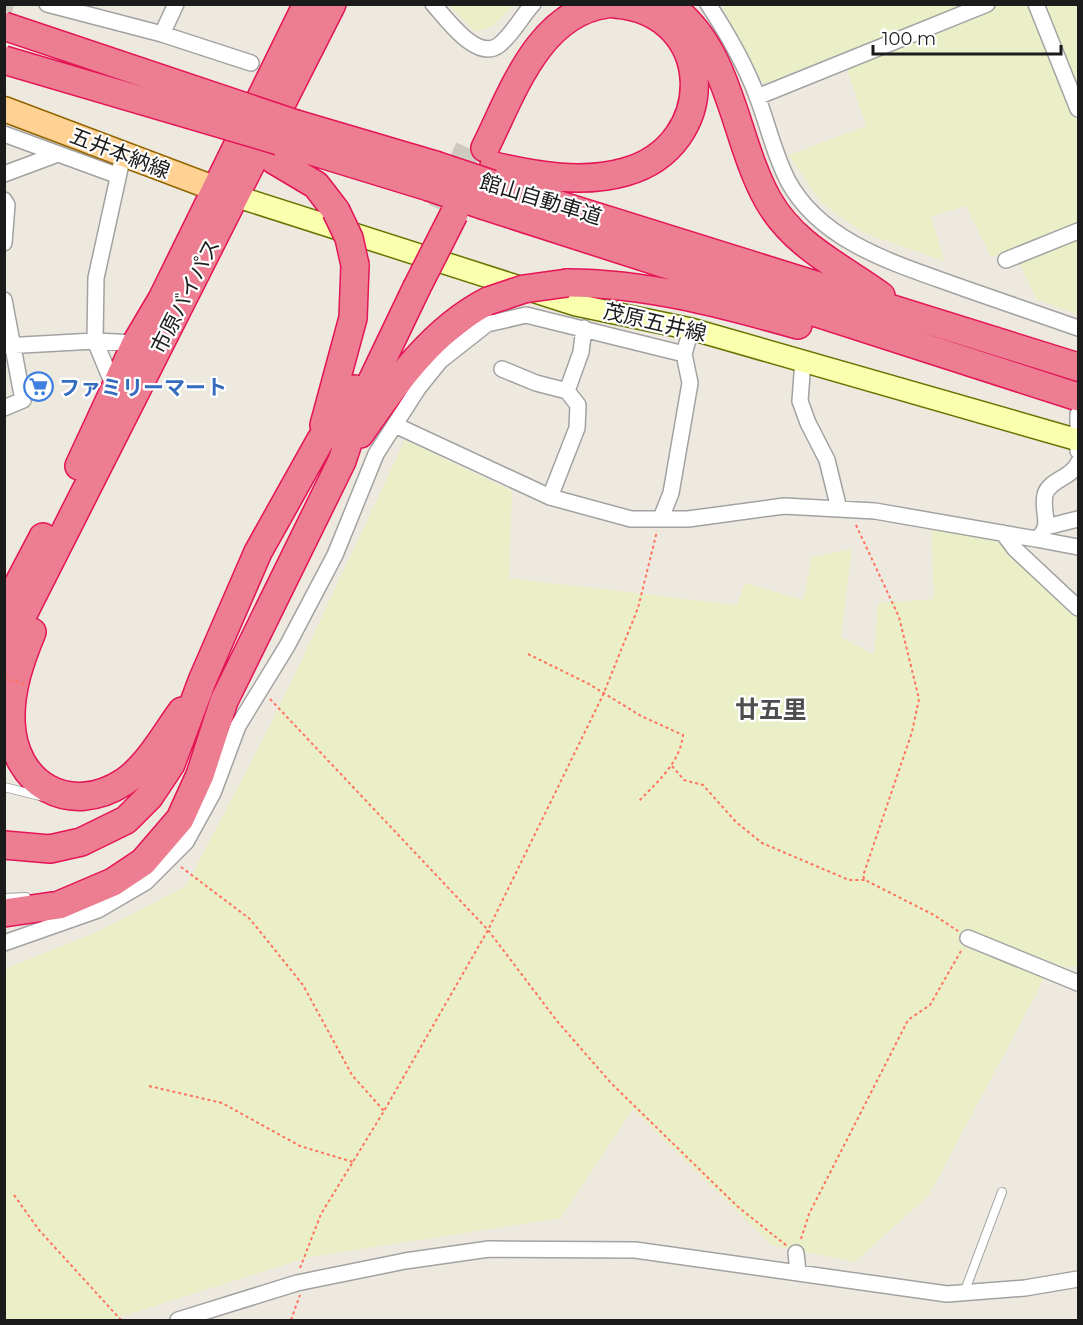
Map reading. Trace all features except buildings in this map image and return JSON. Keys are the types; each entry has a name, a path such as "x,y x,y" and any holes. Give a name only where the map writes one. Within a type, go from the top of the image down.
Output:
{"highway":[{"name":"市原バイパス","path":"4,652 76,513 225,193 308,4"},
{"name":"市原バイパス","path":"4,610 136,343 225,193 332,4"},
{"path":"4,861 27,865 64,862 99,852 129,836 155,814 187,770 224,701 342,461 360,406 412,285 463,178 514,56 539,23 559,4"},
{"path":"463,178 527,65 545,39 557,27 583,10 607,4"},
{"path":"290,136 463,178 532,175 576,178 613,175 644,165 677,140 690,117 694,103 695,73 691,58 677,33 666,23 638,8 615,4"},
{"path":"667,4 696,32 715,64 757,178 778,216 812,251 880,295 897,312"},
{"name":"館山自動車道","path":"4,26 181,85 290,136"},
{"name":"館山自動車道","path":"4,60 216,122 290,136 463,178 1067,363"},
{"path":"290,136 316,185 336,211 349,238 355,265 353,318 320,441"},
{"name":"館山自動車道","path":"463,178 1078,398"},
{"path":"342,461 406,373 442,332 468,311 488,301 524,289 567,283 625,286 714,302 1004,382 1052,389"},
{"path":"4,845 24,849 66,847 98,836 126,820 149,797 171,764 202,681 258,552 320,441 348,402 412,285"},
{"path":"76,513 67,548 19,663 13,692 11,721 13,738 26,770 38,783 65,796 94,795 126,781 147,759 202,681"},
{"path":"4,913 59,905 78,898 129,873 167,837 191,798 224,701"}],"main road":[{"name":"五井本納線","path":"4,109 120,165 225,193"},
{"name":"茂原五井線","path":"225,193 576,305 691,329 803,360 1078,444"}],"street":[{"path":"47,4 162,34 251,63"},
{"path":"162,34 177,4"},
{"path":"433,4 477,48 486,50 498,47 533,4"},
{"path":"708,4 724,28 757,97 771,143 790,185 813,214 849,241 880,258 1076,323"},
{"path":"757,97 987,4"},
{"path":"1036,4 1078,109"},
{"path":"4,134 55,155 120,165 96,278 95,341 115,389"},
{"path":"4,174 55,155"},
{"path":"4,200 7,205 4,243"},
{"path":"1006,260 1078,231"},
{"path":"4,300 8,345 23,400 4,408"},
{"path":"4,943 98,910 146,882 186,842 213,793 238,726 287,646 335,555 376,454 419,387 440,361 487,324 526,315 684,354"},
{"path":"567,391 580,352 584,328"},
{"path":"661,518 671,493 690,383 684,354 691,329"},
{"path":"8,345 95,341 136,343"},
{"path":"803,360 800,401 808,423 827,460 845,510"},
{"path":"502,369 536,383 567,391 578,405 577,428 549,497"},
{"path":"1078,414 1078,444"},
{"path":"394,425 549,497 631,519 688,519 784,506 875,511 1003,533 1041,533 1078,519"},
{"path":"1041,533 1045,493 1050,486 1070,476 1078,463"},
{"path":"1003,533 1015,549 1078,608"},
{"path":"1041,533 1078,547"},
{"path":"4,931 35,931"},
{"path":"968,938 1078,983"},
{"path":"178,1320 297,1283 405,1261 507,1248 635,1250 798,1272 832,1279 963,1294 1025,1288 1078,1279"},
{"path":"796,1253 798,1272"}],"lane":[{"path":"4,787 40,797 65,796"},
{"path":"4,898 39,897"},
{"path":"51,897 78,898"},
{"path":"963,1294 1002,1192"}],"path":[{"path":"845,510 899,617 919,699 912,732 863,876 865,880"},
{"path":"297,1283 299,1268 321,1214 354,1163 488,930 603,695 638,608 661,518"},
{"path":"528,654 590,684 603,695 683,735 682,744 672,765 639,801"},
{"path":"4,678 24,684"},
{"path":"259,690 280,707 488,930 557,1021 611,1083 737,1206 796,1253 809,1214 908,1020 930,1005 968,938 934,915 865,880 849,880 762,843 736,822 703,785 684,780 672,765"},
{"path":"170,858 250,919 303,985 352,1075 384,1111"},
{"path":"149,1086 222,1103 300,1146 354,1163"},
{"path":"14,1195 39,1230 121,1320"}],"green space":[{"path":"448,5 514,5 493,26 475,32"},
{"path":"721,5 1078,5 1078,315 1036,299 1015,254 991,257 966,206 931,216 944,261 864,233 821,203 789,155 866,126 847,69 763,83"},
{"path":"405,440 512,491 509,578 737,605 745,583 803,600 812,557 852,549 841,637 874,655 878,603 934,599 931,526 981,529 1078,608 1078,967 1051,966 929,1195 855,1262 771,1245 633,1109 561,1218 309,1257 111,1320 5,1320 5,969 95,933 186,886 274,718"}],"tunnel":[{"path":"4,11 7,4"},
{"path":"441,210 469,147"}],"place":[{"name":"ファミリーマート","path":"38,387"}],"district":[{"name":"廿五里","path":"771,709"}]}
